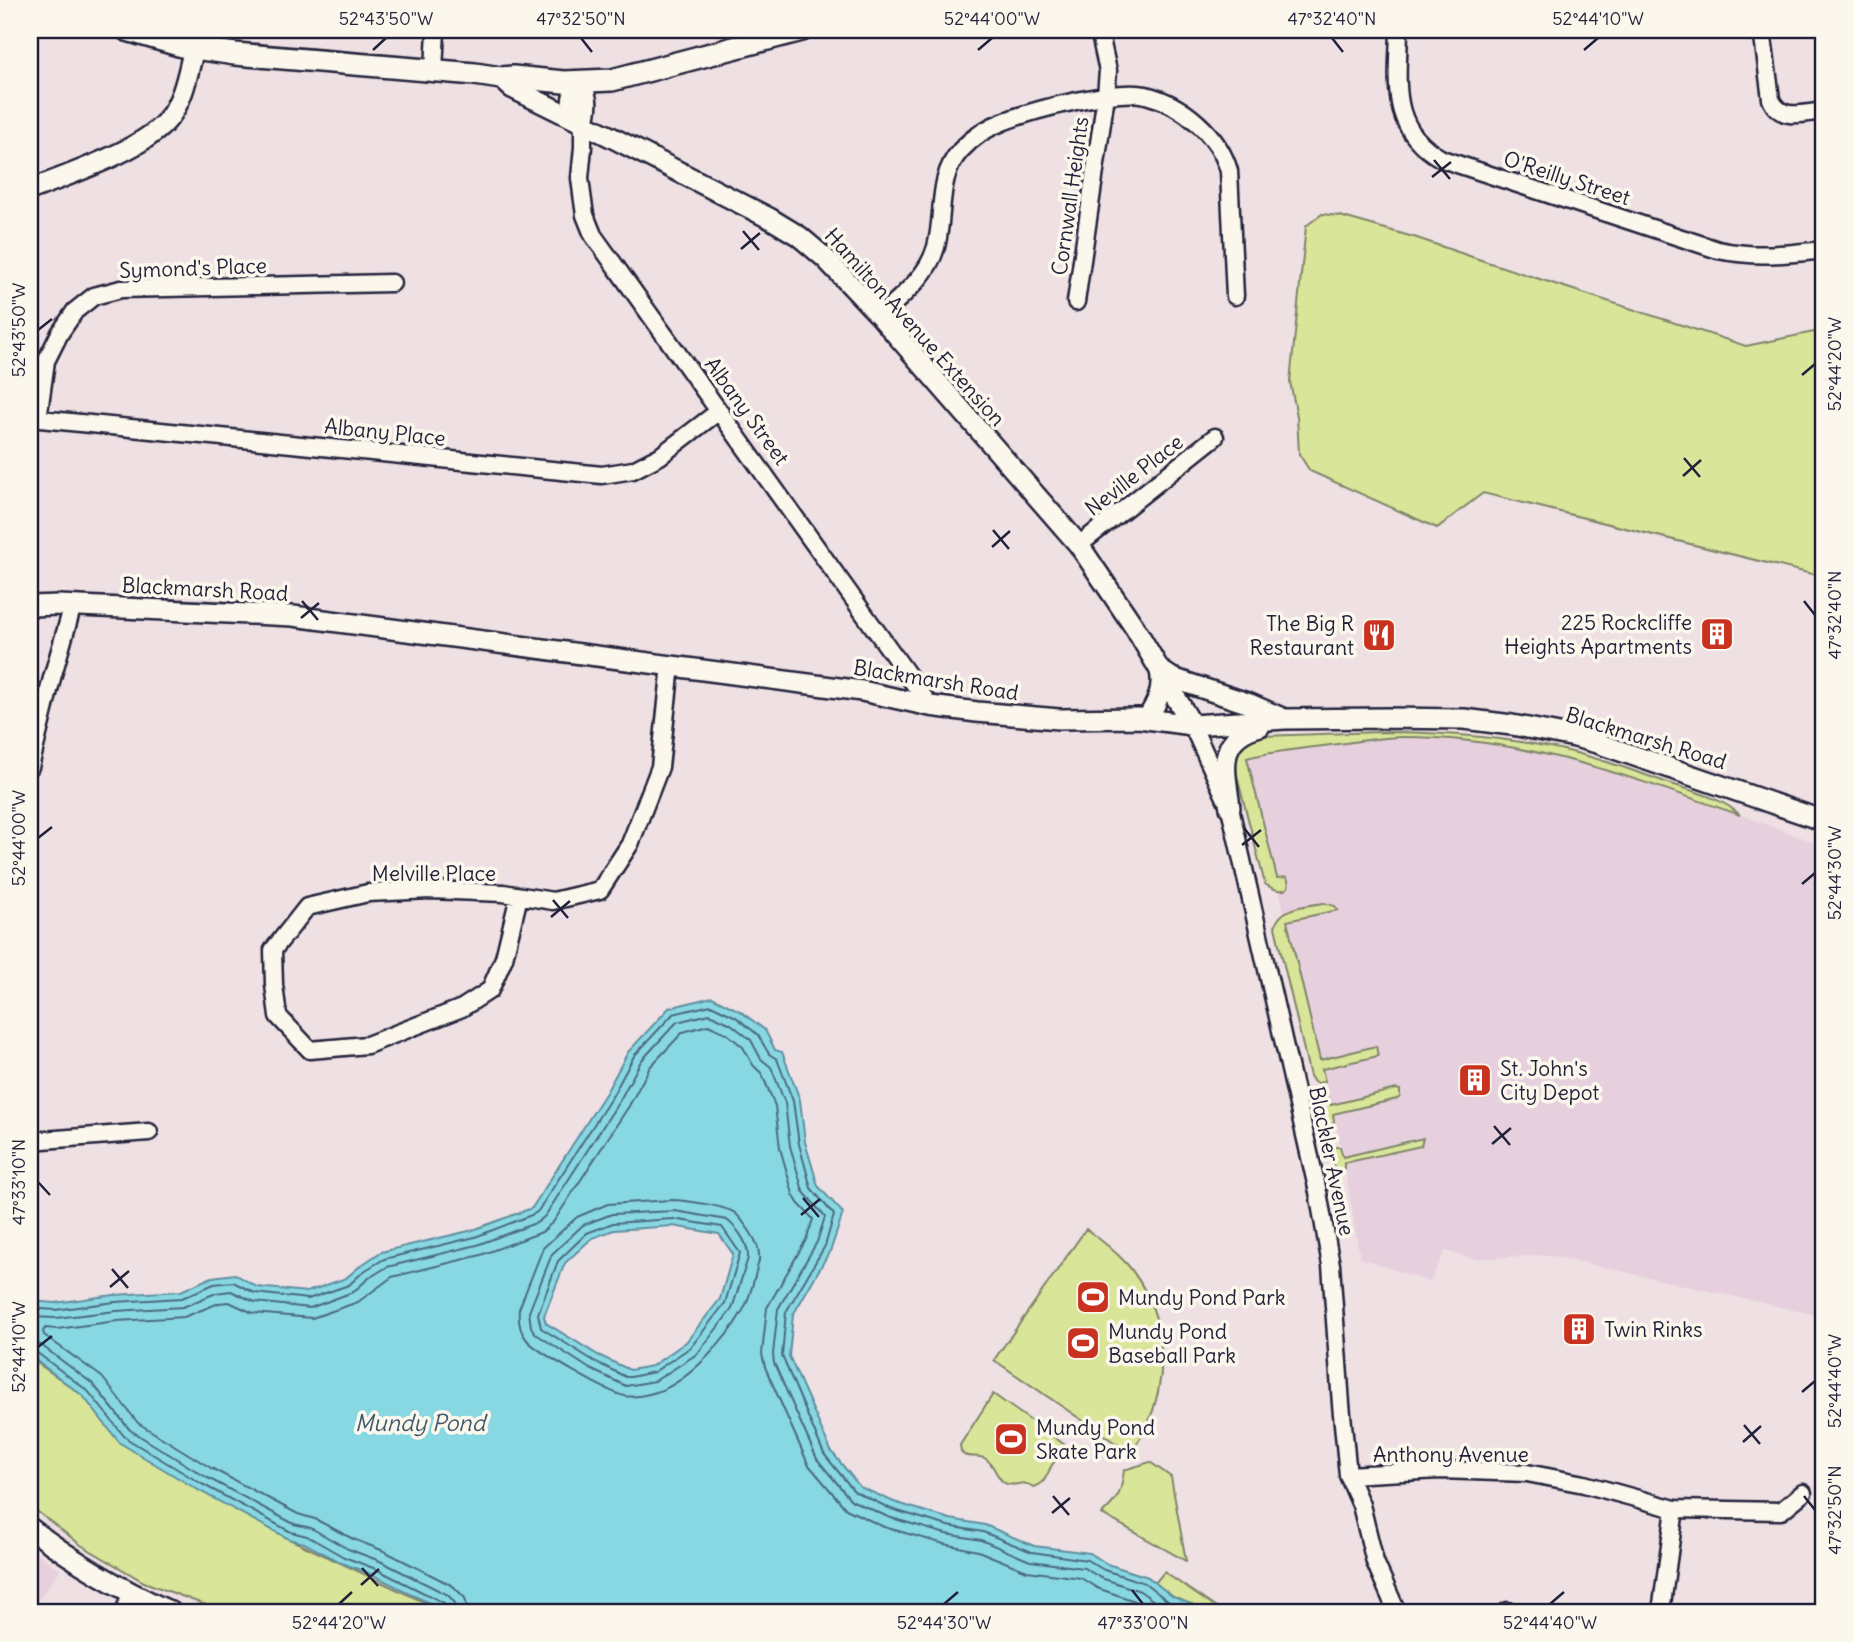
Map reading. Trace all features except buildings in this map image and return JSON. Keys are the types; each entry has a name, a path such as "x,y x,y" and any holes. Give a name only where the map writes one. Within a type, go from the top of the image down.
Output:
{"main road":[{"path":"127,30 182,46 268,57 564,82 630,76 802,30"}],"street":[{"path":"434,71 436,30"},
{"name":"Cornwall Heights","path":"1076,302 1106,95 1108,71 1099,30"},
{"name":"O'Reilly Street","path":"1399,30 1397,95 1402,117 1414,137 1441,159 1718,250 1769,256 1824,250"},
{"path":"1762,30 1774,108 1790,115 1824,111"},
{"path":"30,190 115,155 160,128 169,118 182,93 194,48"},
{"name":"Hamilton Avenue Extension","path":"501,78 512,88 771,219 799,236 825,258 880,316 1079,545 1135,628 1192,725"},
{"name":"Albany Street","path":"579,82 587,94 580,178 585,215 593,235 930,706"},
{"name":"Cornwall Heights","path":"880,316 926,270 937,244 947,170 965,145 1005,121 1106,95 1126,93 1145,95 1162,101 1190,117 1219,146 1226,159 1229,171 1235,296"},
{"name":"Symond's Place","path":"34,419 46,361 75,311 94,296 121,289 392,284"},
{"name":"Albany Place","path":"34,419 602,475 633,470 660,456 719,411"},
{"name":"Neville Place","path":"1079,545 1215,437"},
{"path":"30,767 73,605"},
{"name":"Blackmarsh Road","path":"30,606 73,605 293,616 862,691 930,706 1059,719 1147,719 1192,725 1285,719 1464,719 1533,728 1597,743 1824,821"},
{"name":"Melville Place","path":"519,896 503,958 490,990 462,1009 367,1045 310,1050 278,1016 273,950 307,907 368,893 429,890 519,896 553,901 600,890 630,844 660,767 671,665"},
{"path":"1147,719 1160,693 1162,682 1159,670"},
{"path":"1159,670 1172,678 1250,704 1285,719"},
{"path":"1230,808 1225,760 1229,744 1249,729 1285,719"},
{"name":"Blackler Avenue","path":"1192,725 1230,808 1325,1228 1334,1290 1341,1404 1349,1475 1361,1505 1375,1562 1397,1612"},
{"path":"30,1141 149,1132"},
{"name":"Anthony Avenue","path":"1349,1475 1440,1470 1527,1473 1584,1484 1675,1509 1781,1511 1803,1493"},
{"path":"1661,1612 1675,1509"},
{"path":"30,1528 83,1566 127,1603 171,1612"}],"shaded area":[{"path":"1402,736 1471,739 1537,751 1599,767 1717,806 1824,846 1824,1332 1819,1325 1820,1316 1549,1255 1474,1259 1445,1251 1430,1282 1360,1258 1342,1152 1247,758"},
{"path":"30,1548 60,1570 30,1612"}],"green space":[{"path":"1322,214 1340,216 1417,238 1746,346 1824,330 1824,577 1483,493 1437,528 1310,471 1299,454 1297,416 1290,382 1306,226"},
{"path":"1380,732 1486,737 1565,750 1706,795 1740,815 1576,762 1491,744 1396,737 1268,753 1247,758 1277,878 1287,877 1288,887 1282,890 1274,889 1265,884 1233,761 1240,747 1260,736"},
{"path":"1324,903 1335,906 1338,910 1287,921 1320,1060 1376,1046 1378,1056 1322,1069 1325,1081 1319,1083 1314,1082 1310,1076 1275,927 1282,915 1288,911"},
{"path":"1400,1090 1400,1097 1397,1099 1333,1114 1333,1125 1327,1124 1320,1114 1318,1100 1323,1094 1326,1094 1331,1105"},
{"path":"1423,1138 1421,1146 1344,1163 1341,1173 1335,1174 1330,1150 1332,1147 1340,1147 1343,1157"},
{"name":"Mundy Pond Baseball Park","path":"1086,1229 1127,1264 1150,1301 1157,1321 1162,1363 1155,1405 1147,1426 1130,1453 994,1360"},
{"path":"30,1358 289,1539 445,1612 224,1612 144,1582 81,1545 30,1506"},
{"name":"Mundy Pond Skate Park","path":"993,1394 1065,1445 1066,1452 1053,1463 1046,1478 1034,1487 1022,1483 1004,1483 986,1459 967,1456 961,1451 960,1445"},
{"path":"1150,1462 1171,1477 1186,1561 1102,1514 1118,1495 1124,1470"},
{"path":"1164,1572 1222,1612 1195,1612 1193,1605 1173,1597 1155,1583"}],"water":[{"name":"Mundy Pond","path":"712,997 740,1011 765,1030 775,1050 782,1052 800,1100 805,1142 818,1186 843,1213 831,1249 793,1315 789,1356 831,1451 860,1487 894,1502 950,1519 985,1525 1034,1546 1090,1553 1107,1564 1148,1577 1173,1597 1193,1605 1195,1612 447,1612 304,1543 289,1539 198,1490 125,1446 83,1396 30,1356 30,1301 55,1303 114,1295 181,1291 212,1277 235,1274 257,1287 307,1292 346,1278 381,1252 473,1230 532,1208 607,1091 628,1052 669,1008","holes":["673,1226 719,1234 733,1254 720,1299 686,1342 652,1366 630,1370 598,1355 546,1323 544,1316 565,1263 592,1238 614,1230"]}],"place":[{"name":"225 Rockcliffe Heights Apartments","path":"1717,634"},
{"name":"The Big R Restaurant","path":"1379,635"},
{"name":"St. John's City Depot","path":"1475,1080"},
{"name":"Mundy Pond Park","path":"1093,1297"},
{"name":"Twin Rinks","path":"1579,1329"},
{"name":"Mundy Pond Baseball Park","path":"1083,1343"},
{"name":"Mundy Pond Skate Park","path":"1011,1439"}]}
